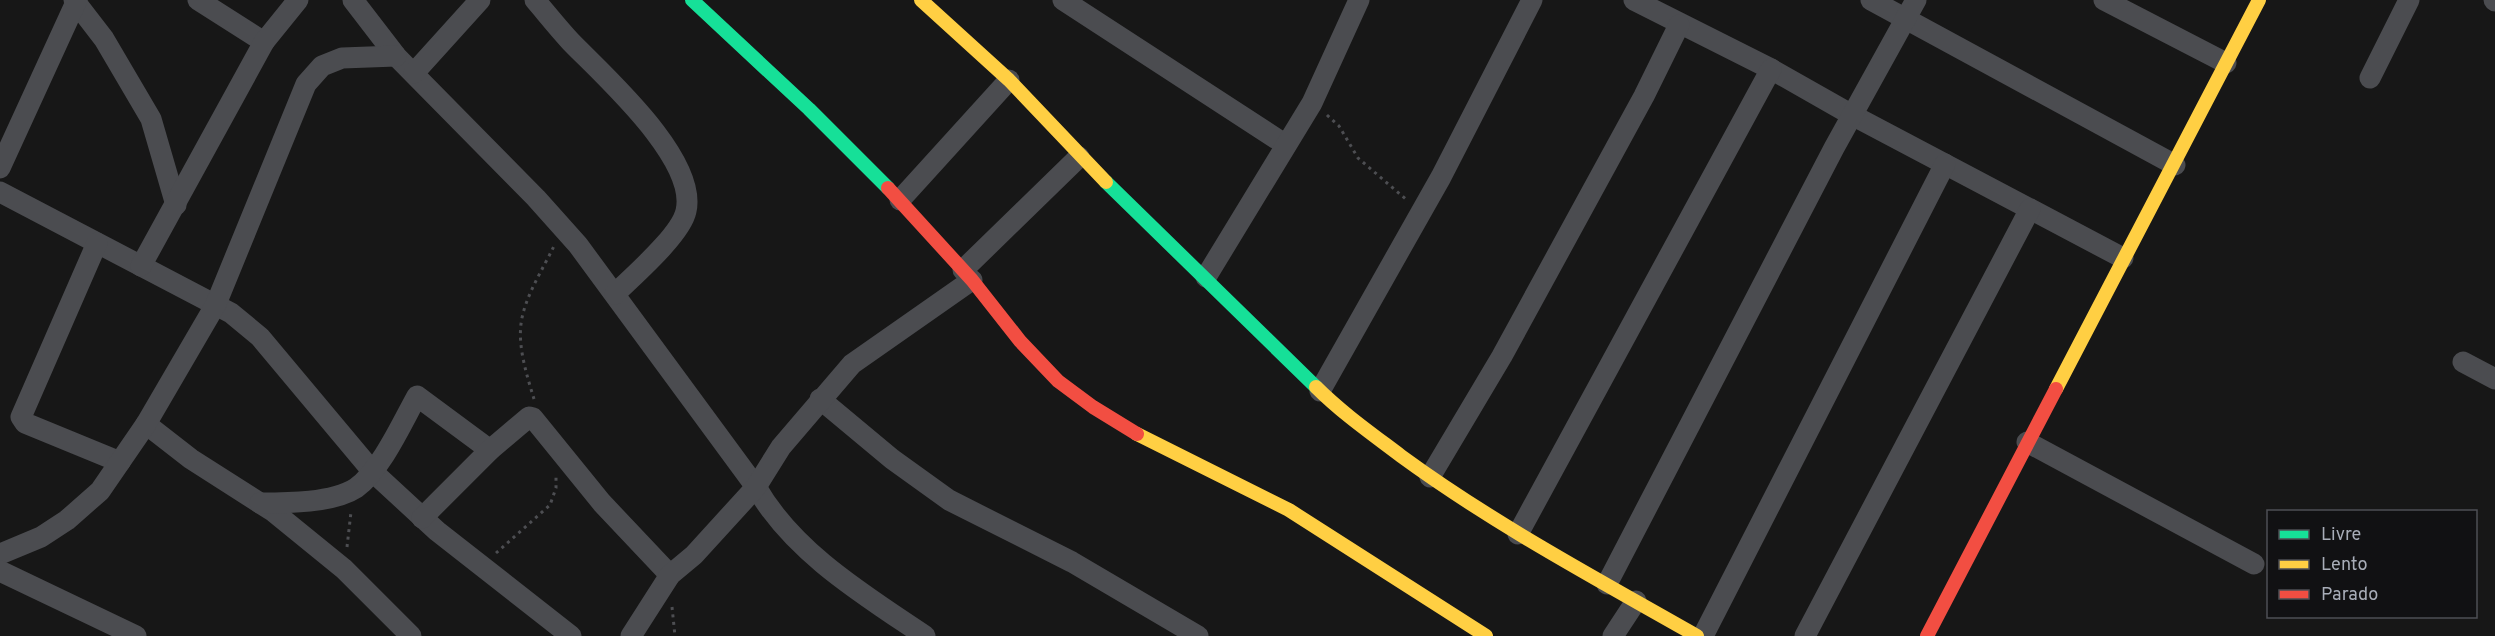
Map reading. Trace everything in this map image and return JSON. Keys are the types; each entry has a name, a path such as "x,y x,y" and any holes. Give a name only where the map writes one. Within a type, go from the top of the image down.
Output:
{"street":[{"path":"198,0 264,42"},
{"path":"141,266 264,42 298,0"},
{"path":"353,0 396,56 536,198 615,294 756,487 768,509 819,558 859,592 925,636"},
{"path":"414,73 480,0"},
{"path":"535,0 570,41 616,86 660,138 679,173 687,195 686,213 665,243 615,294"},
{"path":"692,0 794,93 900,200 968,275 1020,341 1058,381 1093,407 1142,437 1289,510 1486,636"},
{"path":"921,0 1009,80 1079,157 1206,277 1320,391 1383,444 1518,534 1697,636"},
{"path":"1064,0 1286,145"},
{"path":"1320,391 1422,211 1532,0"},
{"path":"1634,0 1771,69 1852,116 2123,258"},
{"path":"1870,0 1911,9 2175,165"},
{"path":"2104,0 2138,7 2226,63"},
{"path":"1927,636 2123,258 2175,165 2259,0"},
{"path":"2370,78 2409,0"},
{"path":"0,168 76,1 104,39 151,119 176,205"},
{"path":"1206,277 1312,103 1351,3"},
{"path":"1607,584 1852,116 1911,9"},
{"path":"1430,477 1502,356 1644,96 1680,25"},
{"path":"0,554 41,537 67,520 100,491 146,424 216,304 306,84 322,66 342,58 396,56"},
{"path":"1518,534 1771,69"},
{"path":"900,200 1009,80"},
{"path":"630,636 670,575 701,548 756,487 781,447 852,364 968,275 1079,157"},
{"path":"1703,636 1945,164"},
{"path":"0,192 216,304 260,337 373,472 399,493 422,518 562,634"},
{"path":"1806,636 2030,209"},
{"path":"97,243 21,417 25,423 120,462"},
{"path":"2463,362 2495,379"},
{"path":"260,503 316,500 354,489 373,472 419,395 490,450"},
{"path":"820,399 885,453 949,500 1072,562 1198,636"},
{"path":"422,518 490,450 525,419 533,418 602,503 670,575"},
{"path":"146,424 191,459 260,503 344,569 411,636"},
{"path":"2027,442 2254,564"},
{"path":"0,571 128,634"},
{"path":"1613,636 1636,601"}],"path":[{"path":"1312,103 1339,126 1358,158 1373,174 1422,211"},
{"path":"344,569 354,489"}],"traffic: fast":[{"path":"692,0 809,109 888,188"},
{"path":"1106,182 1316,387"}],"traffic: slow":[{"path":"921,0 1009,80 1106,182"},
{"path":"2056,389 2259,0"},
{"path":"1316,387 1379,440 1472,505 1697,636"},
{"path":"1137,434 1289,510 1486,636"}],"traffic: jam":[{"path":"888,188 972,280 1020,341 1058,381 1093,407 1137,434"},
{"path":"1927,636 2056,389"}]}
